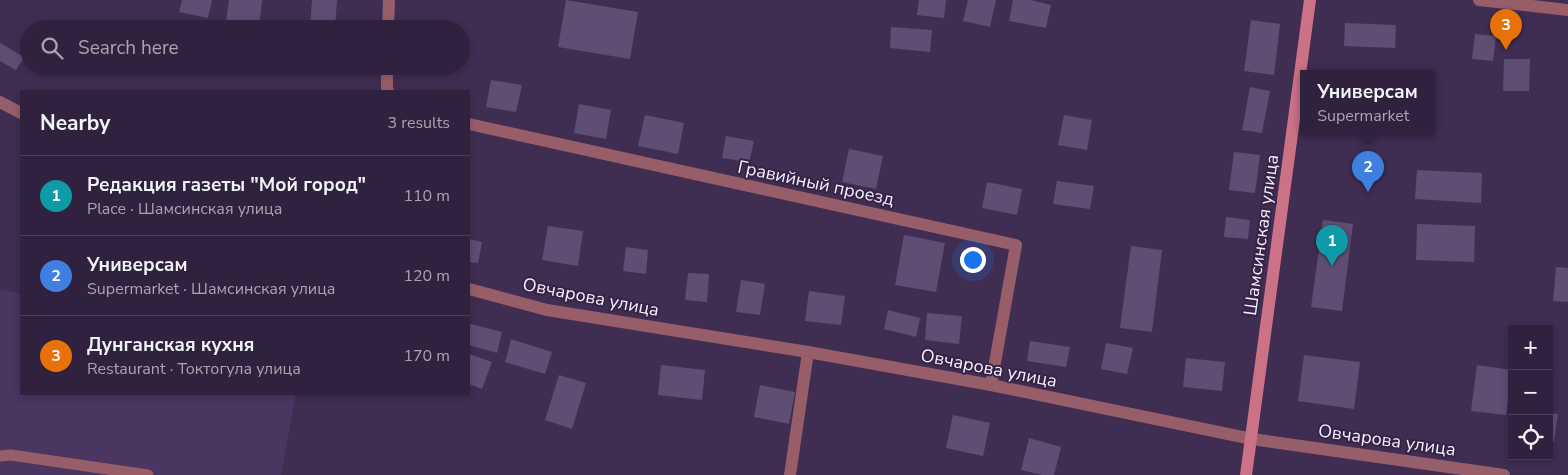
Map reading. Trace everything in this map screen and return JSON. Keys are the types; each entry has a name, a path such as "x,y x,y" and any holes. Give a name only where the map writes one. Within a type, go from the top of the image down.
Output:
{"main road":[{"name":"Шамсинская улица","path":"1301,70 1310,0"},
{"name":"Шамсинская улица","path":"1246,475 1300,76"}],"street":[{"path":"388,20 389,0"},
{"path":"1480,0 1568,10"},
{"path":"386,90 387,75"},
{"path":"0,102 20,112"},
{"name":"Гравийный проезд","path":"470,124 1016,245 991,385"},
{"name":"Овчарова улица","path":"470,289 547,310 808,352 991,385 1252,439 1504,475"},
{"path":"790,475 808,352"}],"lane":[{"path":"0,456 11,455 148,475"}],"shaded area":[{"path":"0,289 20,294 20,395 296,395 281,475 0,475"}],"building":[{"path":"182,0 212,0 208,18 179,12"},
{"path":"229,0 262,0 260,20 226,20"},
{"path":"312,0 337,0 336,20 311,20"},
{"path":"566,0 638,12 630,59 558,47"},
{"path":"919,0 946,0 944,18 917,15"},
{"path":"968,0 996,0 990,27 963,21"},
{"path":"1013,0 1030,0 1051,5 1046,28 1009,21"},
{"path":"1251,20 1280,24 1274,75 1244,71"},
{"path":"1345,23 1396,25 1395,48 1344,46"},
{"path":"891,27 932,30 930,52 890,48"},
{"path":"1475,34 1496,36 1493,61 1472,59"},
{"path":"0,43 20,55 20,64 16,70 0,61"},
{"path":"1504,59 1530,59 1529,91 1503,91"},
{"path":"491,80 522,85 516,112 486,107"},
{"path":"1250,87 1270,91 1262,133 1242,130"},
{"path":"579,104 611,110 606,139 574,133"},
{"path":"645,115 684,123 678,154 638,146"},
{"path":"1064,115 1092,120 1087,150 1058,145"},
{"path":"726,136 754,141 749,162 722,158"},
{"path":"849,149 883,156 876,189 842,182"},
{"path":"1234,152 1260,155 1255,193 1229,190"},
{"path":"1417,170 1482,173 1481,203 1415,199"},
{"path":"1057,181 1094,186 1090,209 1053,204"},
{"path":"987,182 1022,189 1017,215 982,208"},
{"path":"1226,217 1250,220 1248,239 1224,237"},
{"path":"1323,220 1353,224 1342,311 1311,307"},
{"path":"1417,224 1475,226 1474,262 1416,260"},
{"path":"548,226 583,231 578,266 542,260"},
{"path":"904,235 945,243 936,292 895,285"},
{"path":"470,239 482,242 478,263 470,262"},
{"path":"1131,246 1162,250 1152,332 1120,328"},
{"path":"626,247 648,250 646,274 623,271"},
{"path":"1556,267 1568,268 1568,302 1553,301"},
{"path":"688,273 709,274 707,302 685,300"},
{"path":"741,280 765,284 760,315 736,312"},
{"path":"809,291 845,296 841,325 805,321"},
{"path":"888,310 920,318 916,337 884,329"},
{"path":"927,313 962,316 959,344 925,340"},
{"path":"470,324 502,332 497,353 470,345"},
{"path":"511,339 552,352 545,374 505,362"},
{"path":"1030,341 1070,347 1066,367 1027,361"},
{"path":"1106,343 1133,348 1127,374 1101,369"},
{"path":"470,354 492,362 482,389 470,384"},
{"path":"1304,355 1360,362 1354,409 1298,401"},
{"path":"1186,358 1225,362 1222,391 1183,387"},
{"path":"661,365 705,370 702,400 658,395"},
{"path":"1477,365 1508,369 1506,415 1471,411"},
{"path":"559,375 586,383 572,429 545,420"},
{"path":"760,385 795,392 789,424 754,417"},
{"path":"1553,413 1558,414 1553,442"},
{"path":"953,415 990,423 983,456 946,448"},
{"path":"1029,438 1061,447 1054,475 1042,475 1021,470"}],"place":[{"name":"Дунганская кухня","path":"1506,50"},
{"name":"Универсам","path":"1368,192"},
{"name":"Редакция газеты \"Мой город\"","path":"1332,266"}]}
